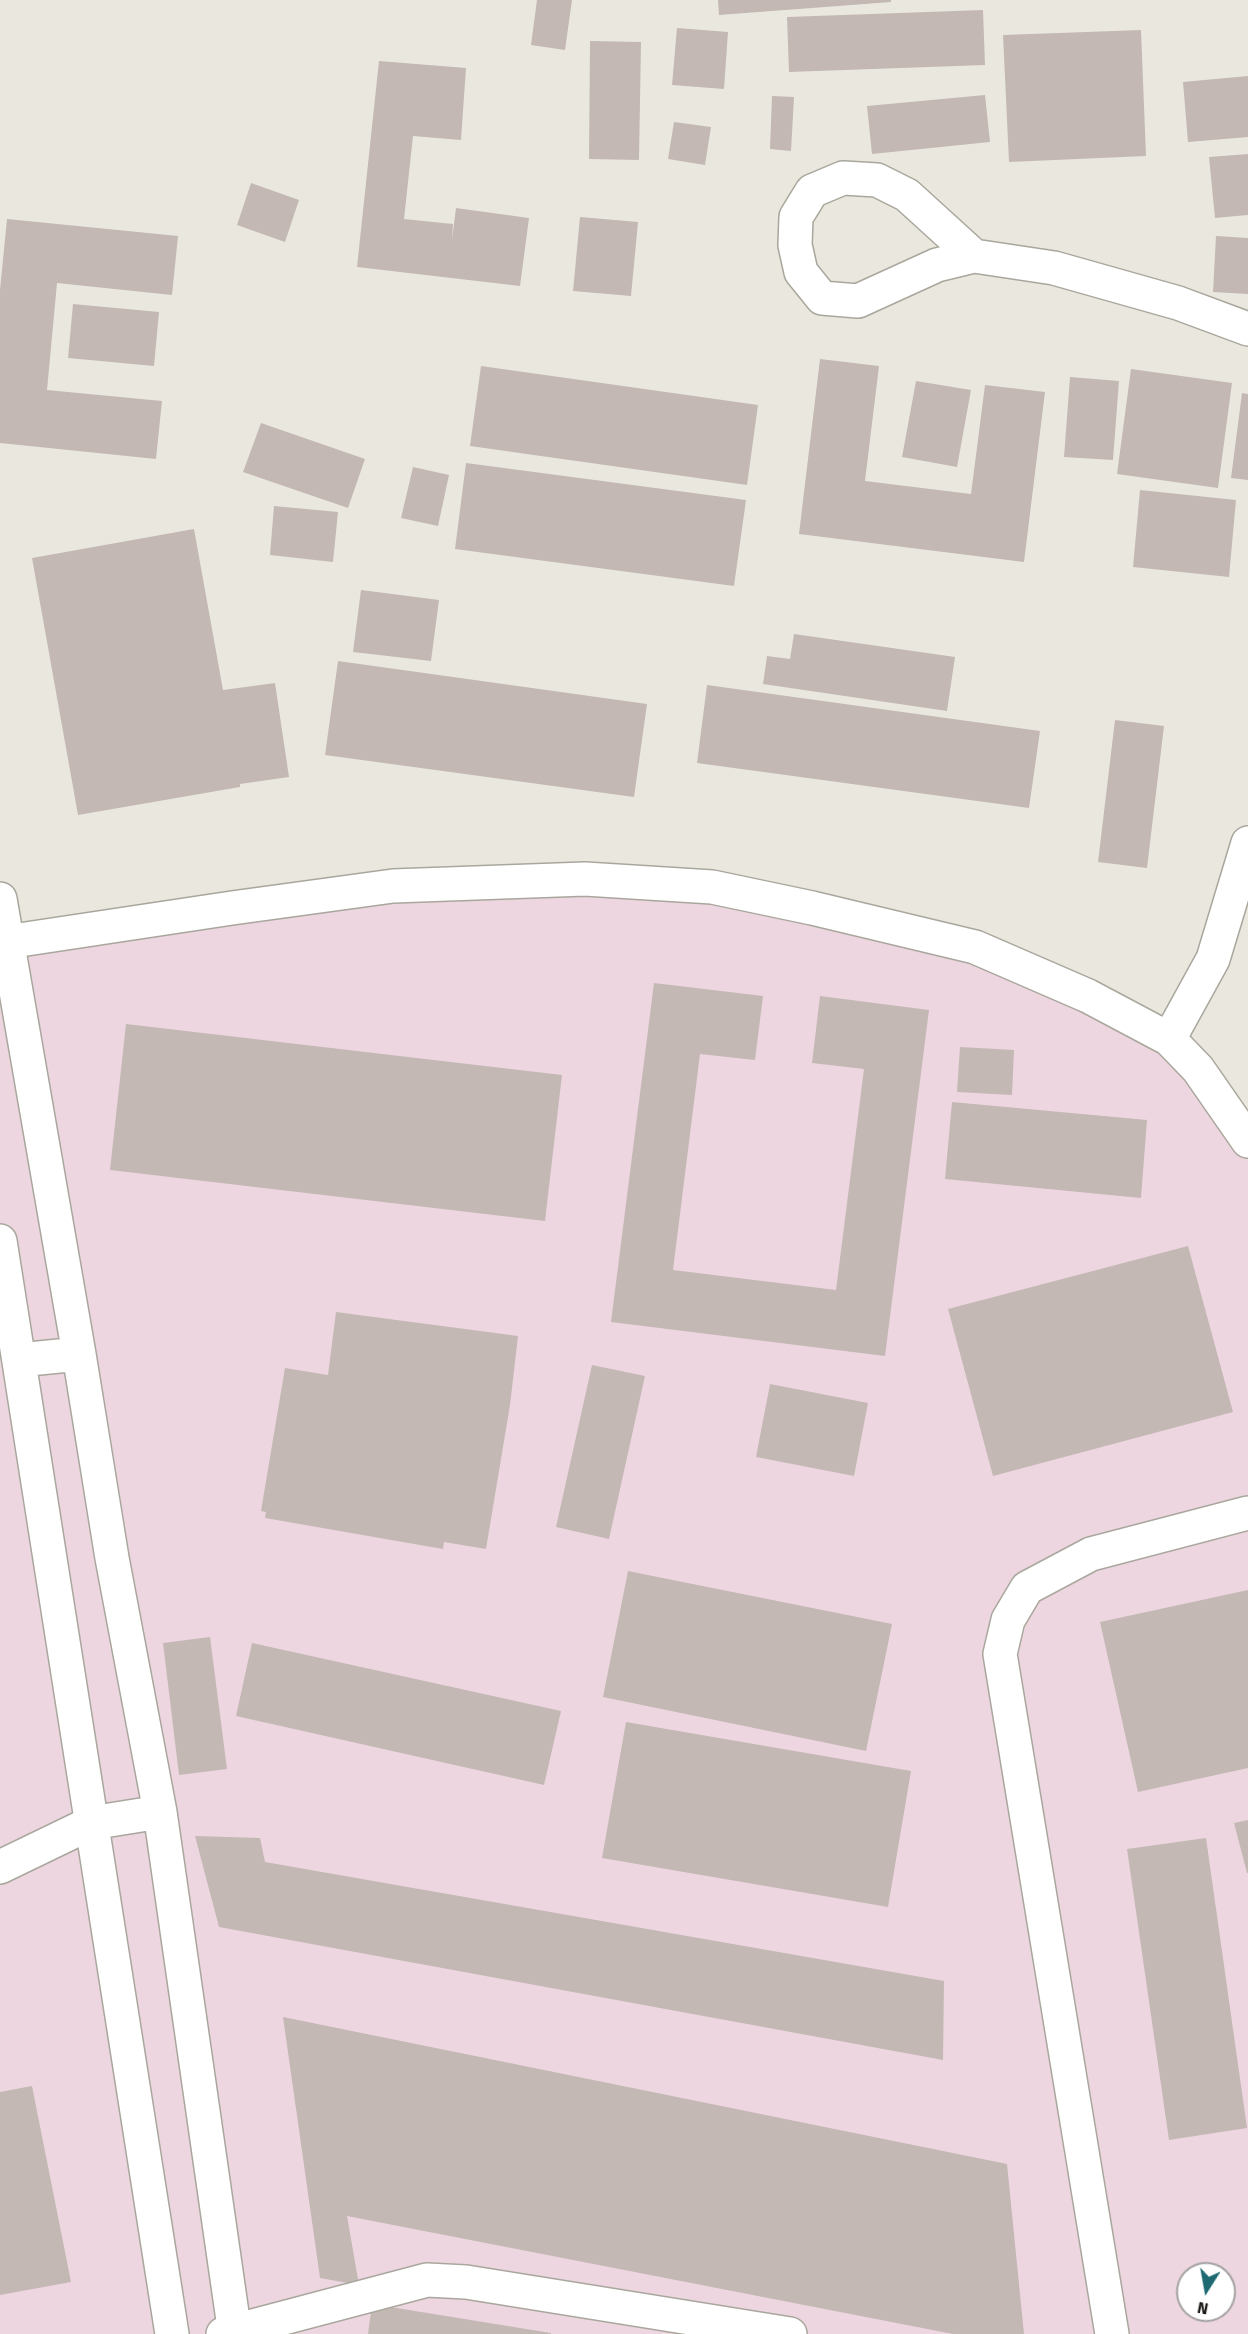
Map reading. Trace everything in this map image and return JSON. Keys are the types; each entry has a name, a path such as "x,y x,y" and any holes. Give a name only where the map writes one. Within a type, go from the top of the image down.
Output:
{"main road":[{"path":"974,256 907,195 877,180 843,178 812,191 796,217 795,245 801,272 822,298 858,301 937,265 974,256 1054,268 1178,303 1248,329"},
{"path":"1169,1039 1213,959 1248,843"},
{"path":"4,942 393,886 585,879 712,887 975,947 1088,996 1169,1039 1237,1104 1248,1141"},
{"path":"0,899 4,942 79,1354 112,1558 160,1812 231,2333 427,2280 466,2282 790,2334"},
{"path":"0,1241 172,2334"},
{"path":"19,1360 79,1354"},
{"path":"1112,2334 1000,1654 1008,1620 1027,1588 1091,1554 1248,1513"},
{"path":"0,1867 91,1823 160,1812"}],"shaded area":[{"path":"585,879 975,947 1169,1039 1248,1141 1248,2334 0,2334 0,943"}],"building":[{"path":"537,0 572,0 565,50 531,45"},
{"path":"718,0 891,0 891,2 719,15"},
{"path":"983,10 985,65 789,72 787,17"},
{"path":"677,28 728,32 724,89 672,85"},
{"path":"1141,30 1146,156 1009,162 1003,35"},
{"path":"590,41 641,42 639,160 589,159"},
{"path":"379,61 466,68 461,140 413,136 404,219 453,224 452,240 456,208 529,218 520,286 357,267"},
{"path":"1248,76 1248,137 1188,142 1183,82"},
{"path":"985,95 990,142 872,154 867,106"},
{"path":"772,96 794,97 791,151 770,149"},
{"path":"674,122 711,127 705,165 668,159"},
{"path":"1248,154 1248,215 1215,218 1209,157"},
{"path":"251,183 299,200 285,242 237,225"},
{"path":"580,217 638,222 631,296 573,291"},
{"path":"7,219 178,236 172,295 57,283 47,390 162,401 156,459 0,443 0,290"},
{"path":"1216,236 1248,238 1248,294 1213,292"},
{"path":"73,304 159,312 154,366 68,358"},
{"path":"820,359 879,366 865,481 971,494 985,385 1045,392 1024,562 799,534"},
{"path":"481,366 758,405 747,485 470,446"},
{"path":"1131,369 1232,383 1218,488 1117,474"},
{"path":"1070,377 1119,381 1113,460 1064,457"},
{"path":"916,381 971,390 957,467 902,457"},
{"path":"1242,393 1248,394 1248,480 1231,478"},
{"path":"261,423 365,459 348,508 243,472"},
{"path":"466,463 746,500 734,586 455,549"},
{"path":"413,467 449,475 438,526 401,518"},
{"path":"1140,490 1236,500 1229,577 1133,567"},
{"path":"274,506 338,512 333,562 270,555"},
{"path":"194,529 223,690 275,683 289,777 78,815 32,558"},
{"path":"361,590 439,600 431,661 353,652"},
{"path":"794,634 955,657 947,711 763,684 767,656 790,659"},
{"path":"338,661 647,704 634,797 325,755"},
{"path":"707,685 1040,731 1029,808 697,763"},
{"path":"1115,720 1164,726 1147,868 1098,862"},
{"path":"654,983 763,996 755,1060 700,1054 673,1270 836,1290 864,1069 812,1063 820,996 929,1010 885,1356 611,1322"},
{"path":"126,1024 562,1075 545,1221 110,1170"},
{"path":"960,1047 1014,1050 1012,1095 957,1092"},
{"path":"952,1102 1147,1120 1141,1198 945,1179"},
{"path":"1188,1246 1233,1412 993,1476 948,1309"},
{"path":"336,1312 518,1336 510,1405 486,1549 444,1542 443,1549 265,1518 266,1512 261,1511 285,1368 328,1375"},
{"path":"592,1365 645,1376 609,1539 556,1527"},
{"path":"770,1384 868,1403 854,1476 756,1457"},
{"path":"628,1571 892,1624 866,1751 603,1697"},
{"path":"1248,1590 1248,1768 1138,1792 1100,1622"},
{"path":"210,1637 227,1769 179,1775 163,1643"},
{"path":"252,1643 561,1711 544,1785 236,1716"},
{"path":"626,1722 911,1771 888,1907 602,1858"},
{"path":"1248,1820 1248,1873 1247,1873 1234,1823"},
{"path":"195,1836 260,1838 265,1862 944,1981 943,2060 219,1927"},
{"path":"1206,1838 1247,2128 1169,2140 1127,1849"},
{"path":"283,2017 1007,2164 1024,2334 953,2334 347,2216 359,2285 320,2278"},
{"path":"32,2086 71,2282 0,2295 0,2092"},
{"path":"372,2304 551,2333 551,2334 368,2334"}]}
